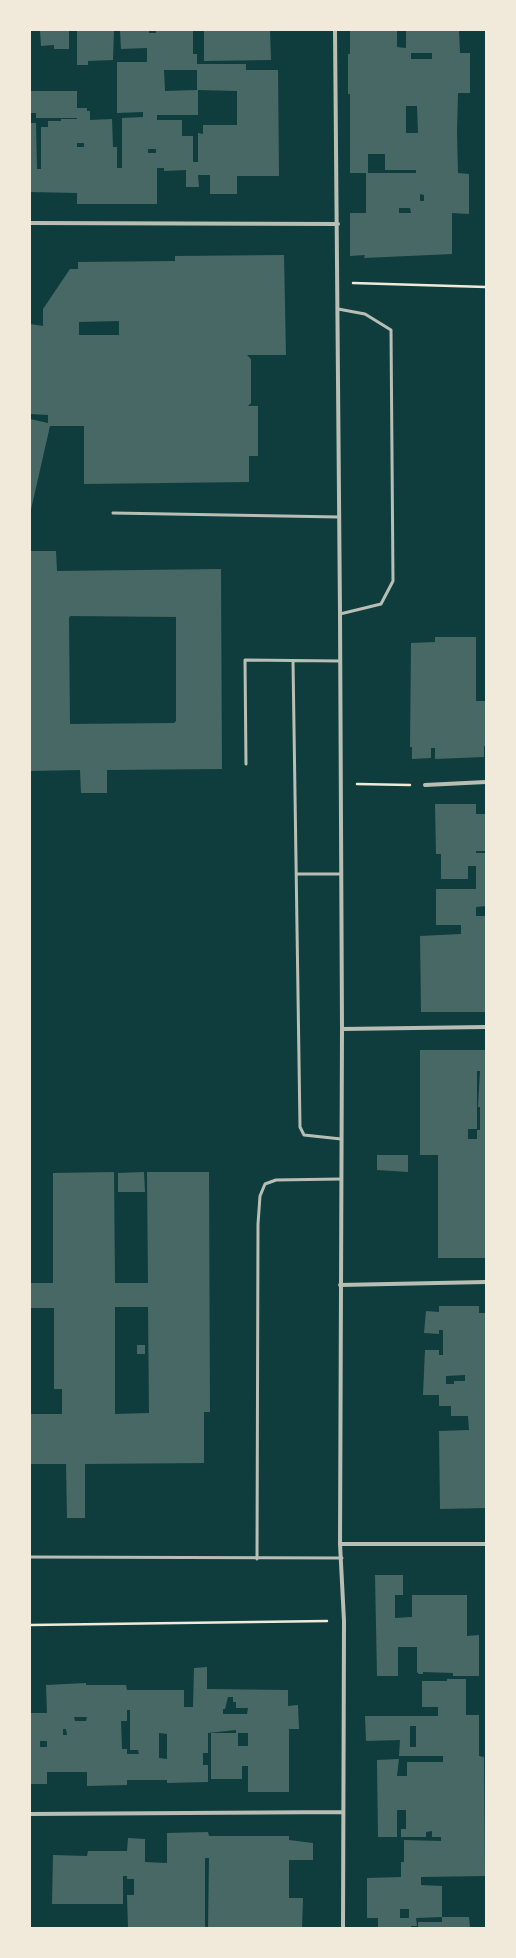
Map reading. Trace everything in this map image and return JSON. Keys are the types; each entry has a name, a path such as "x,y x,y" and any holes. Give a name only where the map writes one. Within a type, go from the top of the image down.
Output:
{"street":[{"path":"335,30 340,517 342,1029 340,1544 342,1558 344,1621 343,1928"},
{"path":"30,223 338,224"},
{"path":"425,785 486,782"},
{"path":"342,1029 486,1027"},
{"path":"340,1285 486,1282"},
{"path":"340,1544 486,1544"},
{"path":"30,1814 343,1812"}],"lane":[{"path":"338,309 365,314 391,330 393,550 393,582 381,604 340,614"},
{"path":"113,513 340,517"},
{"path":"246,764 245,660 340,661"},
{"path":"293,661 300,1127 304,1135 341,1139"},
{"path":"297,874 341,874"},
{"path":"258,1559 258,1224 260,1196 266,1184 276,1180 341,1179"},
{"path":"30,1557 258,1559 342,1558"}],"path":[{"path":"338,282 486,286"},
{"path":"340,784 425,785"},
{"path":"30,1625 344,1621"}],"building":[{"path":"40,30 69,30 69,49 54,49 54,45 41,46"},
{"path":"77,30 114,30 113,60 88,61 88,65 77,65"},
{"path":"120,30 149,30 149,33 156,33 156,30 193,30 193,54 197,54 197,64 246,64 246,70 278,70 279,176 237,176 237,194 210,194 210,175 198,175 199,187 186,187 186,170 164,171 164,168 157,168 157,204 77,204 77,193 30,192 30,123 36,123 37,169 41,169 41,127 48,127 48,121 61,121 61,119 77,118 36,118 36,113 30,113 30,91 77,91 77,108 87,108 87,111 90,111 90,120 112,119 113,147 117,147 117,168 122,168 122,118 143,117 143,112 117,113 117,62 147,62 147,48 121,49","holes":["164,70 197,70 197,90 165,91","198,90 237,91 237,125 203,125 203,134 198,133 198,162 193,162 193,136 182,136 182,120 157,120 157,115 198,115","77,143 84,143 84,147 77,147","148,149 156,149 156,153 148,153"]},
{"path":"204,30 270,30 271,60 204,61"},
{"path":"350,30 397,30 397,47 406,48 406,30 459,30 460,53 470,53 470,93 458,93 457,133 458,173 469,174 469,214 452,213 452,254 364,258 365,255 350,256 350,213 366,213 366,173 350,173 350,94 348,94 348,54 350,54","holes":["411,53 432,53 432,59 411,59","406,106 417,106 418,133 406,133","368,154 385,154 385,170 416,170 416,173 368,173","420,194 424,195 424,201 420,201","399,208 410,208 411,213 399,213"]},
{"path":"284,255 286,355 247,355 251,359 251,403 248,406 258,406 258,456 249,456 249,482 84,484 84,426 50,426 30,514 30,419 48,423 48,415 30,414 30,324 43,326 43,309 70,269 78,269 78,262 175,261 175,256","holes":["119,321 119,335 79,335 79,322"]},
{"path":"30,551 56,551 57,571 221,569 222,769 107,770 107,793 81,793 80,770 30,771","holes":["70,616 176,617 176,721 174,723 70,724"]},
{"path":"435,637 476,637 476,701 486,701 486,746 484,746 484,757 435,759 435,748 431,748 431,758 412,759 412,747 410,747 411,643 435,642"},
{"path":"435,804 476,804 476,814 486,814 486,851 476,851 476,853 486,853 486,906 476,907 476,916 486,916 486,1012 421,1012 420,936 461,934 461,925 436,925 436,889 476,889 476,866 468,866 468,879 441,879 441,854 436,854"},
{"path":"420,1050 486,1050 486,1258 438,1258 438,1155 420,1155","holes":["477,1071 480,1071 478,1107 480,1107 480,1130 477,1130 477,1139 468,1139 468,1129 477,1129"]},
{"path":"377,1155 408,1155 408,1172 377,1170"},
{"path":"114,1172 115,1283 148,1283 147,1172 209,1172 210,1412 204,1412 204,1463 85,1464 85,1518 67,1518 66,1464 30,1464 30,1414 62,1414 62,1389 54,1389 54,1308 30,1308 30,1283 53,1283 53,1173","holes":["115,1307 148,1307 149,1413 115,1414"]},
{"path":"144,1172 145,1192 118,1192 118,1173"},
{"path":"439,1306 479,1306 479,1313 486,1313 486,1508 440,1509 439,1431 469,1430 468,1416 451,1416 451,1406 439,1406 439,1395 423,1395 425,1350 439,1350 439,1355 443,1355 443,1330 439,1330 439,1334 424,1333 426,1311 439,1312","holes":["465,1375 465,1381 454,1381 454,1384 446,1384 446,1376"]},
{"path":"137,1345 145,1345 145,1354 137,1354"},
{"path":"375,1575 403,1575 403,1595 395,1595 395,1618 412,1617 412,1595 467,1595 467,1636 479,1635 479,1676 453,1676 453,1673 423,1672 423,1674 419,1674 417,1672 417,1647 398,1647 398,1676 377,1676"},
{"path":"207,1667 207,1689 288,1690 288,1706 298,1705 299,1729 289,1729 289,1792 248,1792 248,1766 242,1766 242,1779 211,1779 211,1733 236,1733 236,1730 208,1733 208,1753 203,1753 203,1765 208,1765 208,1782 167,1783 167,1780 127,1780 127,1785 87,1786 87,1772 47,1772 47,1784 30,1784 30,1713 47,1713 46,1685 86,1683 86,1685 126,1685 127,1690 184,1690 184,1707 193,1707 194,1668","holes":["228,1697 233,1697 233,1702 236,1702 236,1708 248,1708 247,1714 223,1714 223,1709 225,1709","127,1710 130,1710 130,1750 138,1750 139,1754 127,1754 127,1749 122,1749 121,1721 127,1721","74,1717 87,1717 86,1721 75,1721","63,1729 66,1729 67,1735 63,1735","159,1733 167,1734 167,1759 159,1758","238,1733 248,1733 248,1746 238,1746","40,1741 47,1741 47,1747 40,1747"]},
{"path":"447,1679 466,1679 466,1715 479,1715 479,1756 484,1757 485,1876 421,1877 421,1885 442,1886 442,1917 416,1918 417,1926 411,1926 411,1928 378,1928 378,1918 367,1918 367,1878 401,1877 401,1862 404,1862 404,1840 441,1841 441,1837 432,1837 432,1831 426,1832 426,1837 401,1837 401,1829 406,1829 406,1810 397,1810 397,1837 378,1837 377,1760 399,1759 397,1776 407,1776 407,1762 443,1762 443,1756 399,1756 400,1740 366,1741 365,1716 438,1716 438,1707 422,1707 422,1681 447,1681","holes":["410,1726 416,1726 416,1747 410,1747","400,1909 409,1909 409,1918 400,1918"]},
{"path":"208,1832 209,1836 289,1836 289,1840 313,1843 313,1860 289,1860 289,1898 303,1898 302,1928 208,1928 209,1858 205,1858 205,1928 128,1928 127,1895 134,1895 134,1879 127,1879 127,1876 123,1876 123,1904 52,1904 53,1855 87,1856 88,1851 127,1851 128,1838 145,1839 145,1862 167,1863 167,1833"},
{"path":"442,1917 469,1917 470,1928 418,1928 418,1922 442,1922"}]}
